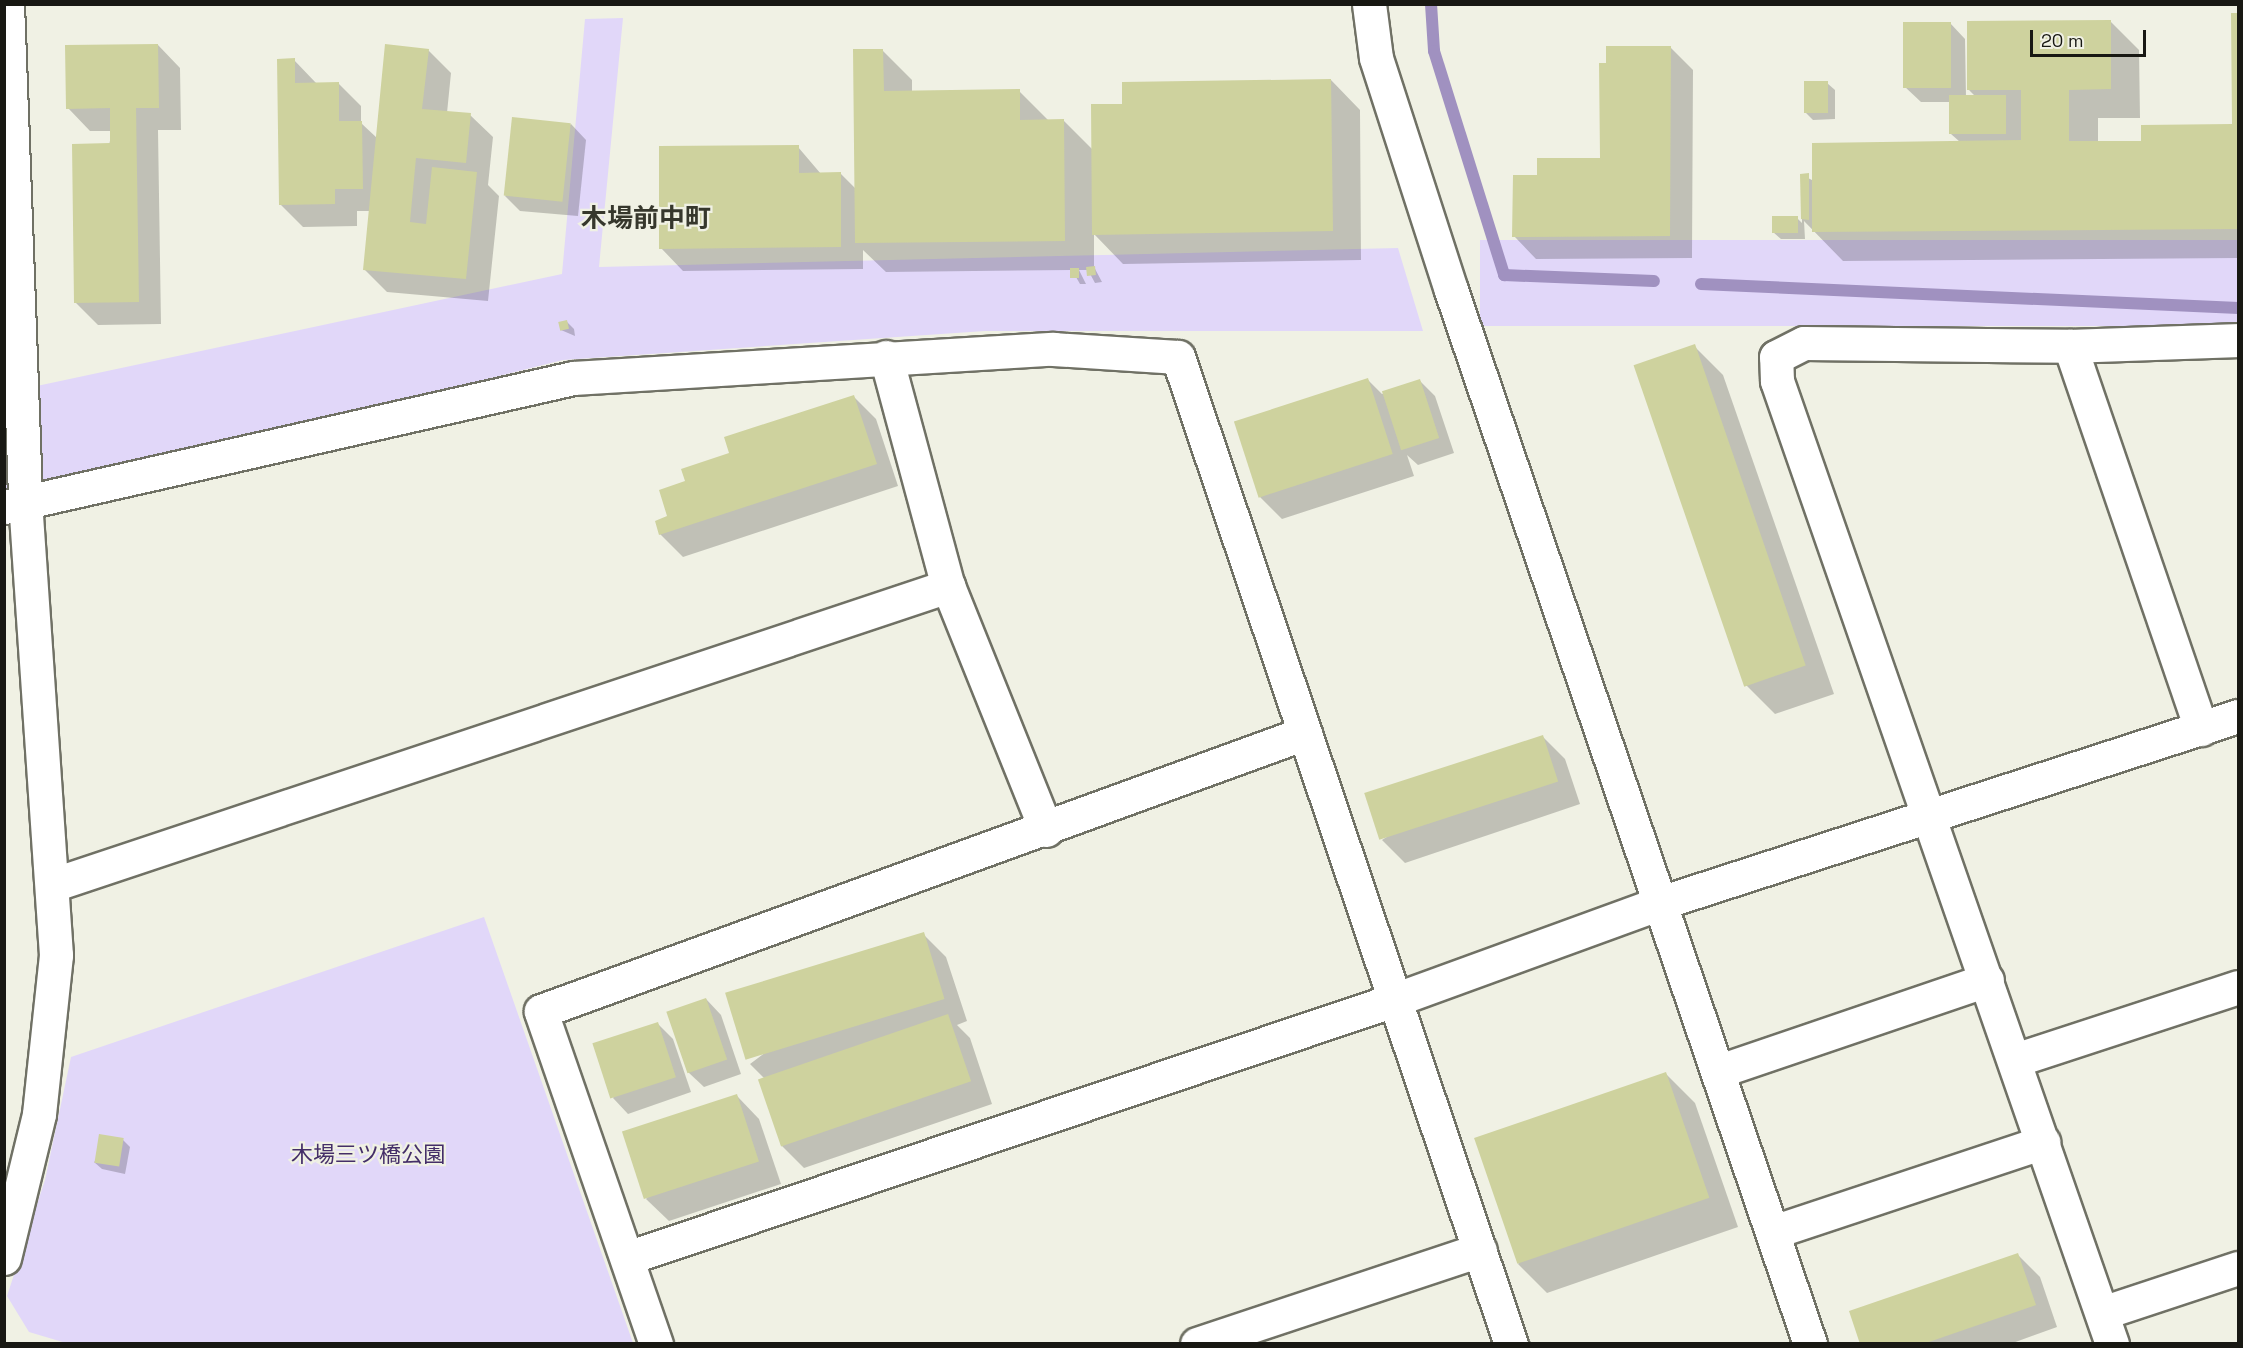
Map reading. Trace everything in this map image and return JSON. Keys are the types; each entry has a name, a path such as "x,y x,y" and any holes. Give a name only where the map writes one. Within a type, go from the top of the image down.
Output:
{"street":[{"path":"4,1258 39,1114 56,956 52,885 15,504 6,4"},
{"path":"1369,4 1376,58 1451,290 1663,902 1810,1344"},
{"path":"2112,1344 1777,381 1776,357 1804,343 2070,346 2238,340"},
{"path":"2070,346 2201,729"},
{"path":"15,504 573,378 886,357 1053,349 1179,357 1305,733 1391,1001 1511,1344"},
{"path":"886,357 948,586 1046,830"},
{"path":"52,885 948,586"},
{"path":"627,1258 1391,1001 1663,902 1931,820 2238,716"},
{"path":"656,1344 541,1011 1046,830 1305,733"},
{"path":"1719,1071 1986,980"},
{"path":"2014,1060 2238,987"},
{"path":"1773,1233 2043,1142"},
{"path":"1197,1344 1479,1250"},
{"path":"2102,1312 2238,1268"}],"green space":[{"path":"623,18 599,267 1398,248 1423,331 985,331 563,360 5,499 4,393 562,274 585,19"},
{"path":"1480,240 2238,240 2238,326 1480,326"},
{"name":"木場三ツ橋公園","path":"484,917 633,1343 66,1343 29,1332 7,1296 45,1180 71,1057"}],"building":[{"path":"2231,13 2238,13 2238,229 1812,232 1812,143 2021,140 2021,90 1967,90 1967,21 2111,20 2111,89 2069,90 2069,141 2141,141 2141,125 2232,124"},
{"path":"1903,22 1951,22 1951,88 1903,88"},
{"path":"158,44 159,108 136,108 139,302 74,303 72,144 110,143 110,108 66,109 65,45"},
{"path":"385,44 429,49 422,109 471,113 466,163 416,158 410,222 426,224 432,167 477,172 466,279 363,270"},
{"path":"1606,46 1671,46 1670,236 1512,237 1513,175 1537,175 1537,158 1600,158 1599,63 1606,63"},
{"path":"853,49 883,49 884,91 1020,89 1020,120 1064,119 1065,241 855,243"},
{"path":"295,58 295,83 339,82 339,121 362,121 363,189 335,189 335,204 279,205 277,59"},
{"path":"1331,79 1333,231 1092,235 1091,104 1122,104 1122,82"},
{"path":"1804,81 1828,81 1828,113 1804,113"},
{"path":"1949,95 2006,95 2006,134 1949,134"},
{"path":"512,117 571,123 562,202 504,196"},
{"path":"799,145 799,173 841,172 841,247 659,249 659,146"},
{"path":"1809,173 1809,220 1801,219 1800,174"},
{"path":"1772,216 1798,216 1798,233 1772,233"},
{"path":"1095,266 1096,275 1087,276 1086,267"},
{"path":"1070,268 1079,268 1079,278 1070,278"},
{"path":"567,320 569,329 560,331 558,322"},
{"path":"1695,344 1806,665 1744,687 1634,365"},
{"path":"1368,378 1393,454 1259,498 1234,422"},
{"path":"1420,379 1439,438 1401,450 1382,391"},
{"path":"854,395 877,464 659,535 655,521 667,516 659,490 685,481 681,469 729,453 724,437"},
{"path":"1543,735 1558,782 1379,840 1364,793"},
{"path":"924,932 944,999 746,1060 725,993"},
{"path":"706,998 727,1059 687,1073 666,1012"},
{"path":"948,1014 971,1081 781,1147 758,1079"},
{"path":"658,1022 676,1077 610,1098 592,1043"},
{"path":"1666,1072 1709,1198 1517,1264 1474,1138"},
{"path":"737,1094 759,1162 644,1199 622,1131"},
{"path":"99,1134 124,1138 119,1167 94,1163"},
{"path":"2018,1253 2036,1305 1923,1344 1860,1344 1849,1311"}],"waterway":[{"path":"1431,4 1434,51 1504,275 1654,281"},
{"path":"1701,284 2238,308"}],"district":[{"name":"木場前中町","path":"646,219"}]}
